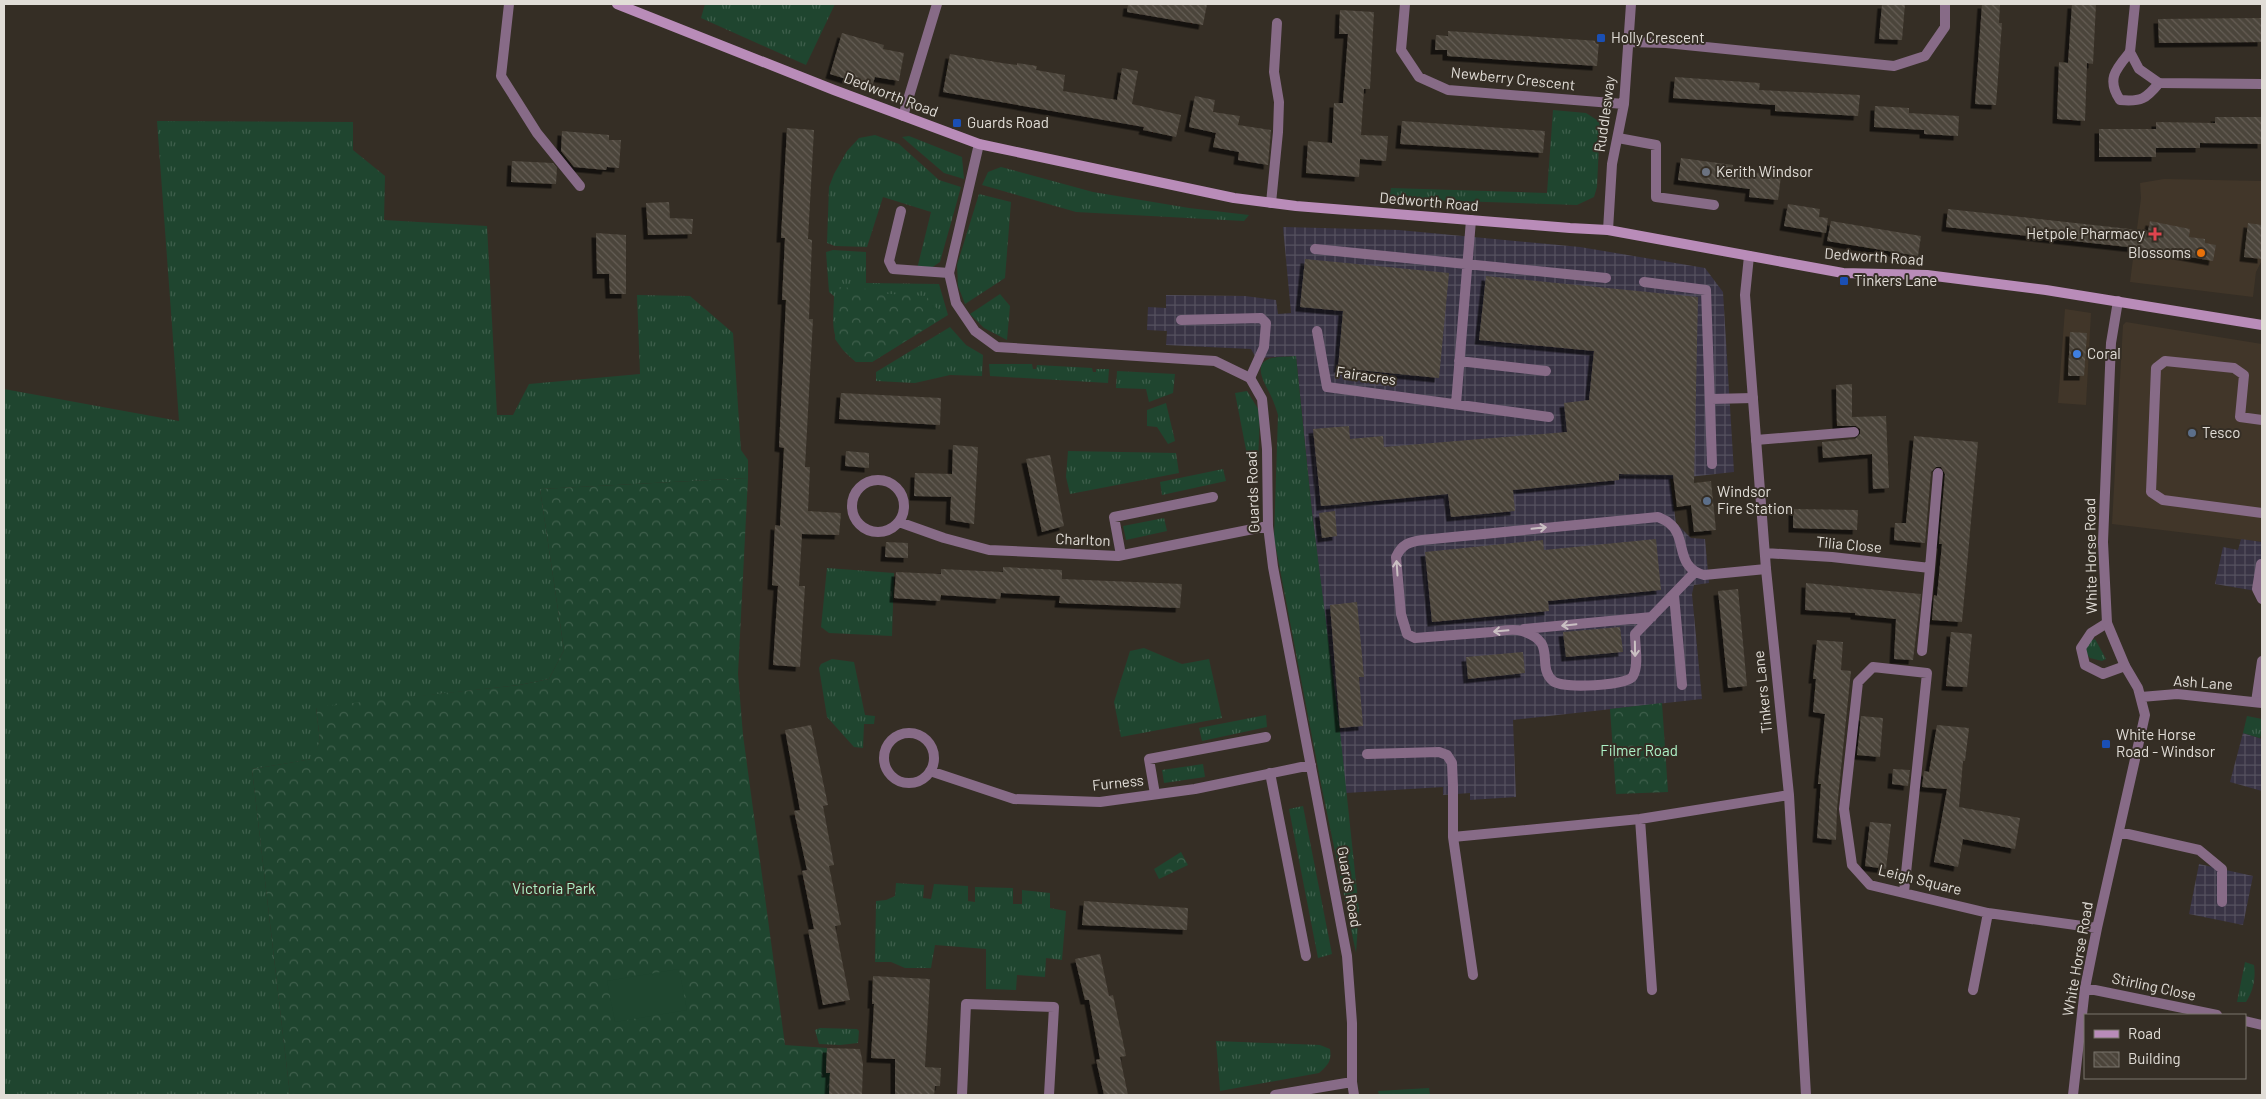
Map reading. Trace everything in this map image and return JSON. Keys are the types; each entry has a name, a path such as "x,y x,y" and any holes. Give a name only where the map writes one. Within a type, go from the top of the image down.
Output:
{"main road":[{"name":"Dedworth Road","path":"618,4 979,144 1234,198 1271,203 1608,230 1843,273 1927,275 2046,290 2262,325"}],"street":[{"path":"508,4 501,76 538,133 580,186"},
{"path":"903,116 936,4"},
{"name":"Newberry Crescent","path":"1405,4 1401,50 1419,77 1448,90 1624,104"},
{"name":"Ruddlesway","path":"1608,230 1612,164 1624,104 1632,4"},
{"path":"1628,42 1666,43 1894,66 1925,56 1945,27 1945,4"},
{"path":"2135,4 2130,52 2114,72 2113,90 2120,100 2135,101 2148,96 2159,83"},
{"path":"1271,203 1278,132 1279,102 1274,72 1277,23"},
{"path":"2130,52 2139,69 2159,83 2262,84"},
{"path":"1618,138 1656,145 1656,197 1714,205"},
{"path":"979,144 949,273 956,303 975,331 997,347 1215,361 1250,378 1264,347 1266,323 1261,318 1181,320"},
{"path":"901,211 889,261 893,269 949,273"},
{"path":"1456,404 1472,220"},
{"path":"1315,249 1606,278"},
{"name":"Tinkers Lane","path":"1749,256 1745,295 1766,569 1789,795 1806,1095"},
{"path":"1644,282 1706,290 1712,464"},
{"name":"White Horse Road","path":"2074,1095 2085,988 2146,715 2138,688 2125,666 2107,623 2103,542 2111,343 2118,302"},
{"name":"Fairacres","path":"1317,331 1327,388 1549,417"},
{"path":"1459,361 1546,371"},
{"path":"2262,420 2240,417 2244,375 2234,368 2165,361 2156,368 2151,492 2162,500 2262,513"},
{"name":"Guards Road","path":"1250,378 1262,399 1267,449 1268,526 1273,568 1312,765 1346,956 1352,1023 1352,1082 1354,1095"},
{"path":"1711,399 1753,398"},
{"path":"1756,440 1854,432"},
{"path":"1922,651 1938,473"},
{"path":"879,480 894,485 903,498 904,506 899,522 886,531 878,532 862,527 853,514 852,505 857,490 871,481 879,480"},
{"path":"1121,555 1114,517 1213,497"},
{"path":"1652,617 1416,638 1407,634 1401,614 1396,557 1400,548 1408,543 1422,540 1658,518 1669,522 1676,530 1687,565 1695,572 1704,575 1766,569"},
{"name":"Charlton","path":"899,522 944,538 989,550 1092,556 1121,555 1268,526"},
{"name":"Tilia Close","path":"1765,553 1832,557 1930,568"},
{"path":"2261,564 2258,589 2262,599"},
{"path":"1520,630 1540,639 1544,647 1551,680 1558,685 1569,686 1627,681 1633,678 1636,670 1635,634 1695,572"},
{"path":"1674,595 1682,685"},
{"path":"2107,623 2091,633 2081,648 2085,665 2103,674 2125,666"},
{"path":"2259,703 2262,661"},
{"name":"Leigh Square","path":"1904,892 1927,673 1873,667 1858,682 1844,809 1852,865 1870,885 1988,913 2097,928"},
{"name":"Ash Lane","path":"2141,697 2178,694 2259,703"},
{"path":"911,732 926,739 934,754 930,771 918,781 910,783 895,779 885,766 884,758 888,743 895,737 911,732"},
{"path":"1156,794 1149,759 1266,737"},
{"path":"1368,754 1439,752 1447,755 1452,763 1453,837 1474,975"},
{"name":"Furness","path":"930,771 1014,799 1100,802 1195,789 1312,765"},
{"path":"1270,773 1306,956"},
{"path":"1453,837 1640,819 1789,795"},
{"path":"1640,819 1652,990"},
{"path":"2119,832 2199,850 2222,869 2222,902"},
{"path":"1973,990 1988,913"},
{"name":"Stirling Close","path":"2085,988 2212,1014"},
{"path":"962,1095 966,1004 1054,1006 1049,1095"},
{"path":"2246,1021 2262,1025"},
{"path":"1276,1095 1352,1082"}],"shaded area":[{"path":"2164,179 2262,181 2262,260 2256,272 2253,297 2130,282 2141,198 2140,183"},
{"path":"1283,227 1399,230 1580,247 1705,268 1723,292 1734,472 1670,479 1676,523 1691,538 1705,539 1709,583 1694,585 1692,594 1702,699 1513,720 1516,797 1470,800 1470,793 1443,795 1443,787 1346,793 1312,512 1296,356 1256,358 1251,349 1166,345 1167,331 1147,330 1148,307 1166,308 1166,295 1245,296 1276,300 1278,314 1291,313"},
{"path":"2065,309 2091,313 2086,405 2058,403"},
{"name":"Tesco","path":"2126,322 2262,344 2262,542 2112,524 2123,325"},
{"path":"2241,539 2262,542 2262,592 2215,584 2223,547 2238,550"},
{"path":"2243,733 2262,739 2262,791 2230,782"},
{"path":"2199,864 2253,876 2243,925 2189,914"}],"green space":[{"path":"705,4 835,4 806,65 701,18"},
{"path":"1553,110 1586,113 1600,122 1597,187 1594,197 1577,205 1423,200 1390,195 1391,188 1547,193"},
{"path":"157,121 353,122 353,150 385,176 384,220 487,226 497,415 513,415 529,384 640,374 637,295 690,296 733,333 741,450 748,460 748,478 540,489 564,650 549,679 519,685 316,708 320,741 313,759 252,769 290,1095 4,1095 4,389 179,421"},
{"path":"875,135 899,144 939,180 961,187 940,262 931,268 917,269 931,212 883,197 867,247 835,246 827,243 829,187 834,174 847,151 859,138"},
{"path":"909,136 962,157 964,179 944,173 902,137"},
{"path":"1001,167 1093,192 1189,208 1249,215 1244,221 1076,212 982,185 988,172"},
{"path":"979,194 1011,202 1005,278 965,304 958,286 957,265"},
{"path":"833,250 866,252 866,283 939,284 948,315 872,362 856,362 841,347 834,333 834,296 829,292 826,252"},
{"path":"837,287 869,289 874,293 926,296 944,317 872,362 856,362 843,350 835,339"},
{"path":"1000,294 1010,306 1007,340 984,328 970,314"},
{"path":"950,327 966,345 983,355 982,376 950,375 915,383 876,381 876,372"},
{"path":"1296,356 1312,512 1340,731 1359,910 1356,953 1322,789 1274,538 1278,415 1261,375 1261,369 1265,361 1272,358"},
{"path":"989,364 1032,364 1033,369 1036,369 1037,365 1092,368 1093,372 1096,372 1096,369 1109,369 1108,383 990,376"},
{"path":"1117,371 1175,374 1173,393 1149,402 1146,389 1116,388"},
{"path":"1247,391 1260,412 1258,463 1249,465 1235,393"},
{"path":"1166,403 1175,441 1168,444 1157,427 1147,426 1147,410"},
{"path":"1068,451 1176,453 1179,473 1070,494 1066,477"},
{"path":"1223,469 1226,481 1162,495 1160,482"},
{"name":"Victoria Park","path":"748,478 738,674 743,735 785,1045 827,1048 826,1073 830,1073 829,1095 290,1095 252,769 312,759 320,741 316,707 519,685 549,679 564,650 540,489"},
{"path":"1164,518 1167,531 1126,540 1123,526"},
{"path":"827,568 894,573 892,636 829,633 821,627"},
{"path":"2095,639 2106,659 2102,661 2090,658 2084,651 2090,641"},
{"path":"1144,648 1182,664 1209,659 1222,718 1121,737 1114,702 1130,651"},
{"path":"832,659 854,662 865,715 875,716 874,724 864,724 863,748 854,747 827,717 819,668 821,664"},
{"name":"Filmer Road","path":"1662,703 1668,792 1616,794 1610,709"},
{"path":"1266,715 1267,727 1202,741 1199,728"},
{"path":"2247,716 2262,719 2260,738 2243,733"},
{"path":"1203,764 1205,777 1164,783 1162,770"},
{"path":"1303,806 1332,954 1318,958 1289,809"},
{"path":"1181,852 1188,865 1159,879 1154,869"},
{"path":"896,883 924,885 923,898 931,899 934,884 968,886 968,901 975,902 975,887 1013,888 1013,904 1022,904 1022,890 1050,893 1050,908 1066,911 1062,960 1046,958 1045,977 1017,975 1016,990 986,989 986,949 935,945 931,968 905,968 891,962 875,962 876,901 886,900 895,896"},
{"path":"2245,962 2254,965 2253,985 2246,1002 2237,1002"},
{"path":"679,969 687,1010 615,1022 607,981"},
{"path":"820,1028 857,1029 859,1031 858,1043 840,1045 819,1044 815,1030"},
{"path":"1216,1041 1320,1045 1330,1049 1330,1060 1319,1073 1220,1091"},
{"path":"1429,1088 1430,1095 1379,1095 1378,1091"}],"building":[{"path":"1128,4 1207,4 1203,25 1127,12"},
{"path":"1882,4 1905,4 1902,40 1879,39"},
{"path":"1982,4 2000,4 1999,23 2002,23 1996,105 1975,104"},
{"path":"2072,4 2096,4 2093,64 2087,63 2085,121 2057,119 2059,62 2068,63"},
{"path":"1340,10 1374,12 1370,89 1364,89 1361,135 1388,136 1386,161 1360,159 1359,177 1306,173 1308,141 1332,143 1334,103 1343,103 1348,34 1339,34"},
{"path":"2262,18 2262,42 2159,43 2158,19"},
{"path":"1448,31 1599,41 1597,66 1447,56 1447,50 1435,50 1436,35 1448,36"},
{"path":"842,33 884,45 883,49 904,53 899,81 875,77 872,87 830,74"},
{"path":"950,54 1002,63 1037,66 1036,70 1065,75 1063,91 1117,100 1122,68 1138,71 1132,104 1181,115 1176,137 1143,130 1144,127 943,92"},
{"path":"1675,77 1760,83 1759,90 1860,95 1858,116 1775,111 1775,105 1673,98"},
{"path":"1195,96 1215,100 1213,112 1240,116 1238,125 1271,130 1268,165 1238,160 1239,152 1213,147 1216,133 1189,127"},
{"path":"1875,106 1909,108 1909,113 1959,116 1958,136 1924,134 1924,130 1874,127"},
{"path":"2215,117 2262,117 2262,144 2200,143 2200,148 2156,148 2156,157 2099,157 2099,129 2156,129 2156,122 2215,123"},
{"path":"1402,121 1545,131 1543,153 1400,144"},
{"path":"787,128 814,130 808,239 812,240 809,319 813,319 805,467 810,467 808,511 841,513 839,535 802,534 799,586 805,586 800,667 773,665 778,586 772,585 775,525 780,526 784,448 779,447 786,300 782,300 785,238 781,238"},
{"path":"562,131 609,135 609,140 621,140 619,168 607,167 606,170 574,167 561,151"},
{"path":"1681,158 1733,165 1732,169 1781,176 1778,200 1749,197 1750,189 1678,180"},
{"path":"512,161 553,163 557,168 556,184 511,182"},
{"path":"669,202 670,218 693,219 692,234 648,235 646,203"},
{"path":"1788,204 1820,209 1819,217 1828,218 1826,233 1784,226"},
{"path":"1948,209 2148,231 2150,221 2190,229 2189,237 2205,239 2205,243 2216,245 2213,261 2146,249 1946,227"},
{"path":"1831,221 1921,236 1918,256 1827,241"},
{"path":"2248,223 2262,225 2262,259 2244,257"},
{"path":"596,233 626,235 626,294 610,294 609,274 597,274"},
{"path":"1305,259 1449,273 1439,378 1338,368 1343,311 1300,307"},
{"path":"1486,276 1698,297 1694,483 1711,481 1716,530 1694,532 1691,505 1677,507 1673,475 1619,474 1619,480 1513,490 1515,511 1451,517 1448,494 1321,506 1313,429 1349,426 1350,439 1383,436 1384,447 1567,432 1564,403 1589,400 1594,351 1479,340"},
{"name":"Coral","path":"2070,332 2087,333 2084,376 2068,376"},
{"path":"1852,384 1852,417 1886,416 1889,488 1873,489 1872,454 1823,458 1822,442 1855,439 1860,434 1860,429 1856,426 1837,426 1836,385"},
{"path":"841,393 941,398 940,425 839,419"},
{"path":"1914,436 1978,442 1962,622 1932,620 1934,595 1937,596 1942,544 1939,544 1945,474 1941,467 1936,467 1931,472 1925,543 1894,540 1895,523 1906,523"},
{"path":"953,445 978,447 974,524 950,520 951,497 914,496 915,473 952,474"},
{"path":"846,451 869,453 869,468 845,466"},
{"path":"1050,455 1064,526 1042,532 1026,459"},
{"path":"1793,509 1858,510 1857,530 1793,528"},
{"path":"1335,511 1337,536 1322,538 1319,513"},
{"path":"1656,539 1661,590 1548,601 1549,611 1432,622 1425,552 1543,540 1544,550"},
{"path":"886,542 908,543 908,558 885,557"},
{"path":"1003,567 1062,570 1062,579 1182,584 1180,608 1059,603 1060,596 1001,593 1000,599 941,595 940,601 894,598 896,572 941,574 941,569 1003,572"},
{"path":"1806,583 1921,594 1913,660 1894,659 1896,619 1855,615 1855,613 1805,610"},
{"path":"1738,589 1747,686 1728,688 1718,591"},
{"path":"1357,602 1364,677 1359,677 1363,726 1340,728 1330,605"},
{"path":"1620,627 1623,652 1566,657 1563,632"},
{"path":"1951,632 1972,634 1967,687 1946,686"},
{"path":"1817,640 1843,642 1841,670 1851,671 1837,808 1836,840 1817,838 1821,784 1818,784 1825,714 1813,712 1816,679 1813,679"},
{"path":"1523,652 1525,673 1468,679 1466,657"},
{"path":"1861,716 1883,718 1880,757 1857,755"},
{"path":"811,725 828,805 823,806 834,865 829,866 841,925 835,926 850,1000 823,1005 808,930 814,929 802,871 807,870 794,811 800,810 785,730"},
{"path":"1937,725 1969,728 1965,761 1963,761 1959,807 2020,818 2015,849 1963,839 1958,867 1934,862 1947,789 1922,787 1924,771 1929,772"},
{"path":"1893,769 1910,770 1908,786 1892,784"},
{"path":"1870,822 1891,824 1886,869 1865,866"},
{"path":"1084,901 1188,908 1187,930 1082,925"},
{"path":"1100,954 1109,996 1113,995 1126,1056 1120,1057 1128,1095 1104,1095 1096,1060 1100,1059 1089,1000 1085,1000 1075,959"},
{"path":"873,976 930,979 925,1067 941,1068 940,1086 935,1086 934,1095 895,1095 895,1059 871,1058 874,1004 872,1004"},
{"path":"827,1048 860,1049 863,1064 862,1095 829,1095 830,1073 826,1073"}],"place":[{"name":"Holly Crescent","path":"1601,38"},
{"name":"Guards Road","path":"957,123"},
{"name":"Kerith Windsor","path":"1706,172"},
{"name":"Hetpole Pharmacy","path":"2155,234"},
{"name":"Blossoms","path":"2201,253"},
{"name":"Tinkers Lane","path":"1844,281"},
{"name":"Coral","path":"2077,354"},
{"name":"Tesco","path":"2192,433"},
{"name":"Windsor Fire Station","path":"1707,501"},
{"name":"White Horse Road - Windsor","path":"2106,744"}]}
